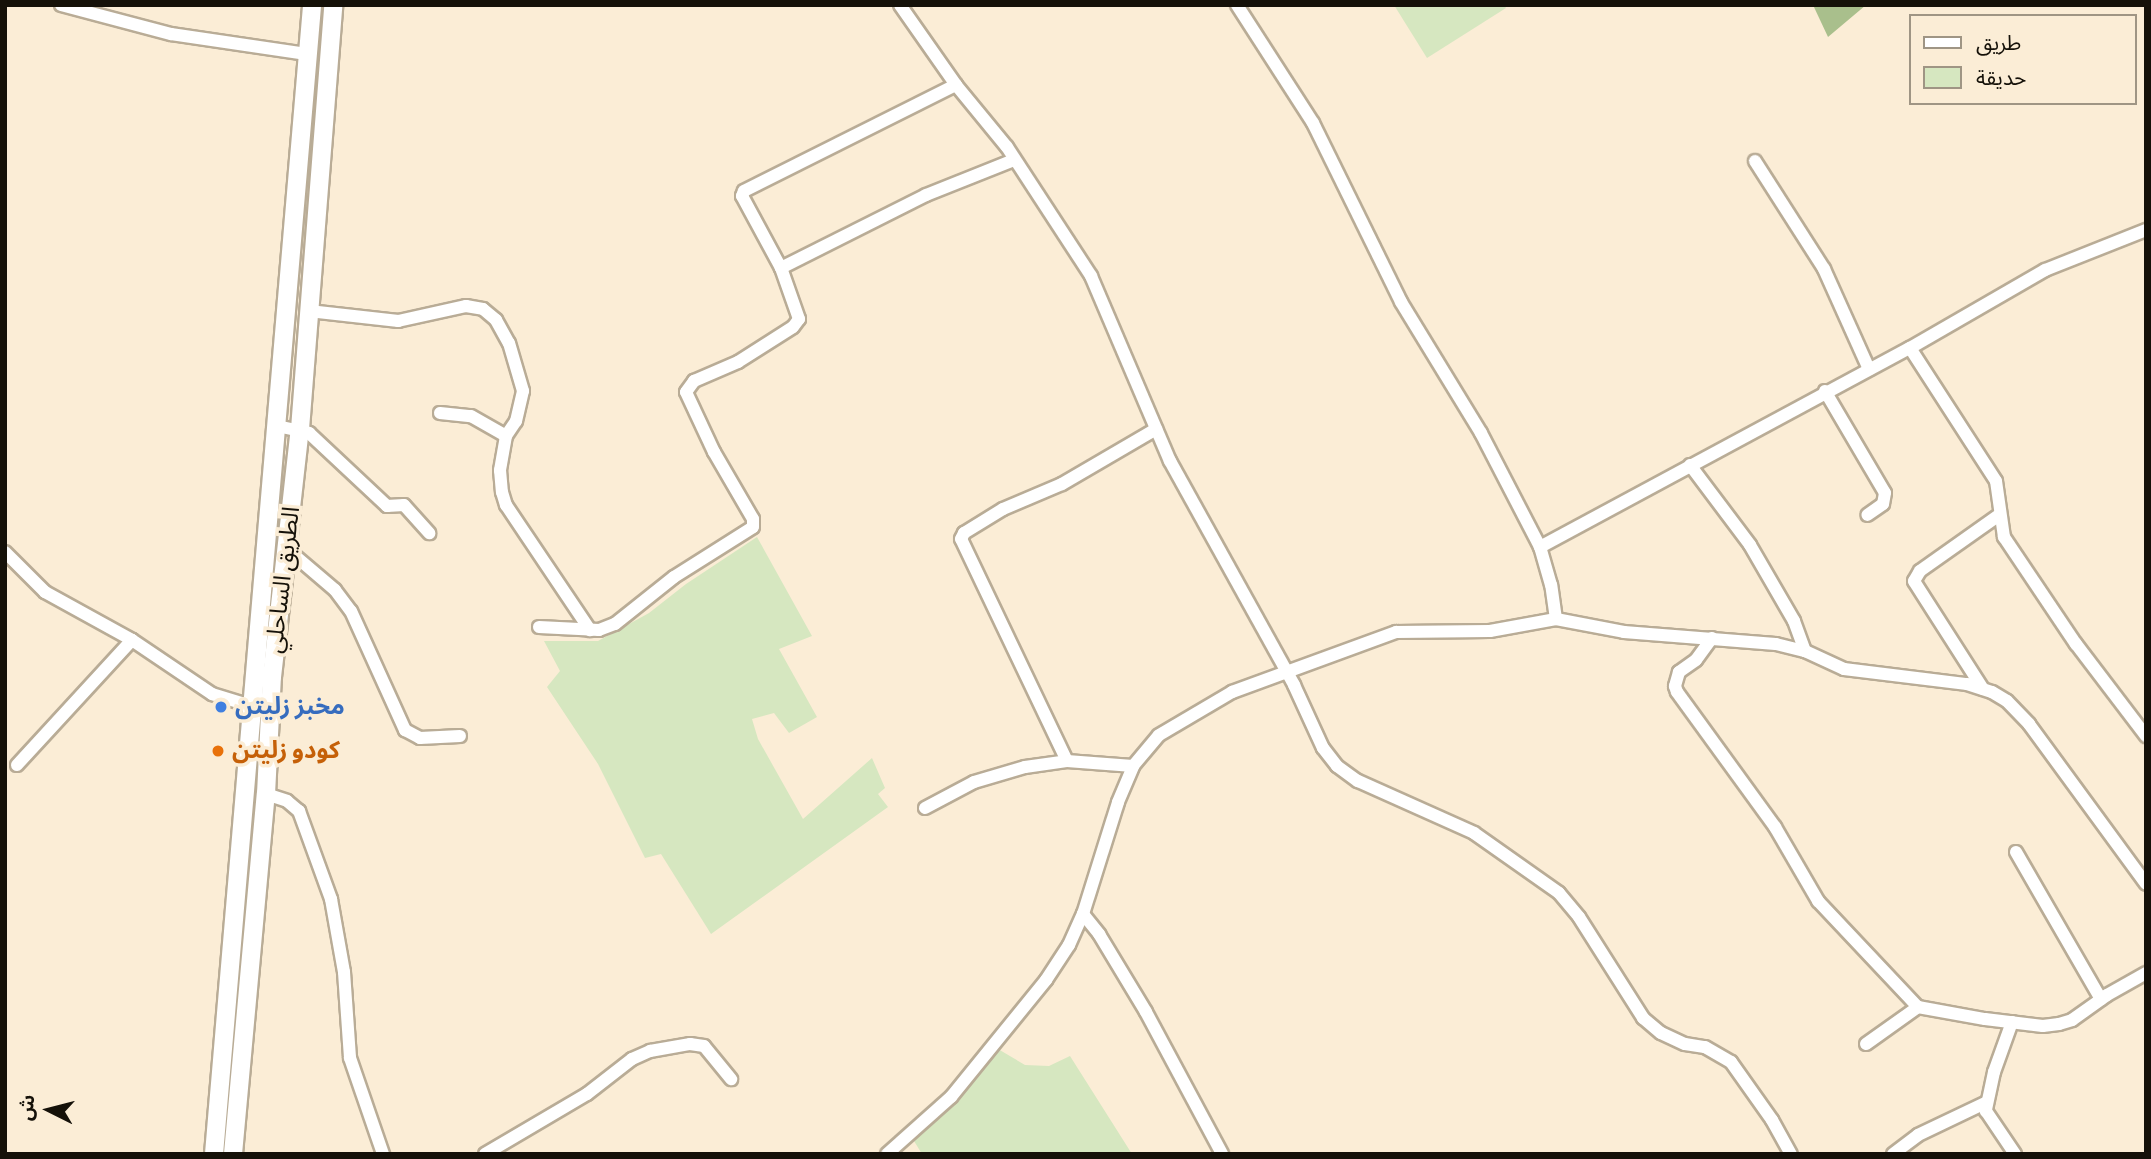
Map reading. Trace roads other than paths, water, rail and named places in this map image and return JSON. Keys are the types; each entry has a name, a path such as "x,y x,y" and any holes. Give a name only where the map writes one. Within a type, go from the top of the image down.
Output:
{"highway":[{"name":"الطريق الساحلي","path":"214,1154 312,5"},
{"name":"الطريق الساحلي","path":"233,1154 266,794 272,677 300,429 333,5"},
{"path":"261,579 282,582"}],"street":[{"path":"61,5 171,34 307,54"},
{"path":"900,5 956,85 1014,160 1091,276 1170,461 1302,699 1323,748 1337,765 1358,781 1474,833 1559,893 1579,917 1643,1018 1661,1033 1685,1044 1712,1050 1731,1062 1772,1120 1791,1154"},
{"path":"1237,5 1313,123 1396,292 1481,433 1539,547 1551,585 1556,620"},
{"path":"539,627 590,630 615,624 674,577 753,527 752,519 714,452 686,392 694,381 738,362 778,338 799,319 781,268 742,196 744,191 956,85"},
{"path":"781,268 926,195 1014,160"},
{"path":"1755,161 1824,269 1869,369"},
{"path":"1539,547 1825,391 1910,348 2045,270 2146,230"},
{"path":"309,311 398,321 466,306 483,309 496,320 509,342 523,391 516,421 506,436 500,470 506,505 590,630"},
{"path":"1910,348 1996,481 2004,537 2039,590 2146,736"},
{"path":"1825,391 1885,493 1883,504 1867,514"},
{"path":"440,413 471,416 506,436"},
{"path":"277,426 300,429 316,439 387,506 404,505 429,533"},
{"path":"1067,761 961,539 964,533 1003,509 1062,484 1156,429"},
{"path":"1690,465 1750,545 1794,621 1805,651"},
{"path":"1983,689 1914,582 1920,571 1999,515"},
{"path":"287,549 335,590 351,611 405,730 420,738 460,736"},
{"path":"5,552 45,592 132,640 212,694 251,706"},
{"path":"887,1154 951,1097 976,1069 1046,980 1069,945 1083,914 1118,802 1133,766 1159,735 1193,712 1232,692 1396,632 1490,631 1556,620 1624,632 1776,644 1805,651 1844,668 1967,684 1983,689 2007,701 2029,724 2146,884"},
{"path":"1712,638 1696,660 1679,672 1675,686 1678,692 1775,827 1818,901 1918,1007 2043,1026 2059,1024 2072,1020 2101,999 2146,973"},
{"path":"17,765 132,640"},
{"path":"925,808 974,782 1025,767 1067,761 1133,766"},
{"path":"266,794 287,801 299,811 331,898 344,972 350,1058 383,1154"},
{"path":"2016,852 2101,999"},
{"path":"1083,914 1099,934 1146,1012 1222,1154"},
{"path":"1866,1044 1918,1007"},
{"path":"2012,1022 1985,1103 1989,1119 2015,1154"},
{"path":"485,1154 587,1094 632,1059 650,1051 690,1044 704,1046 730,1079"},
{"path":"1893,1154 1909,1149 1985,1103"}],"place":[{"name":"مخبز زليتن","path":"221,707"},
{"name":"كودو زليتن","path":"218,751"}]}
